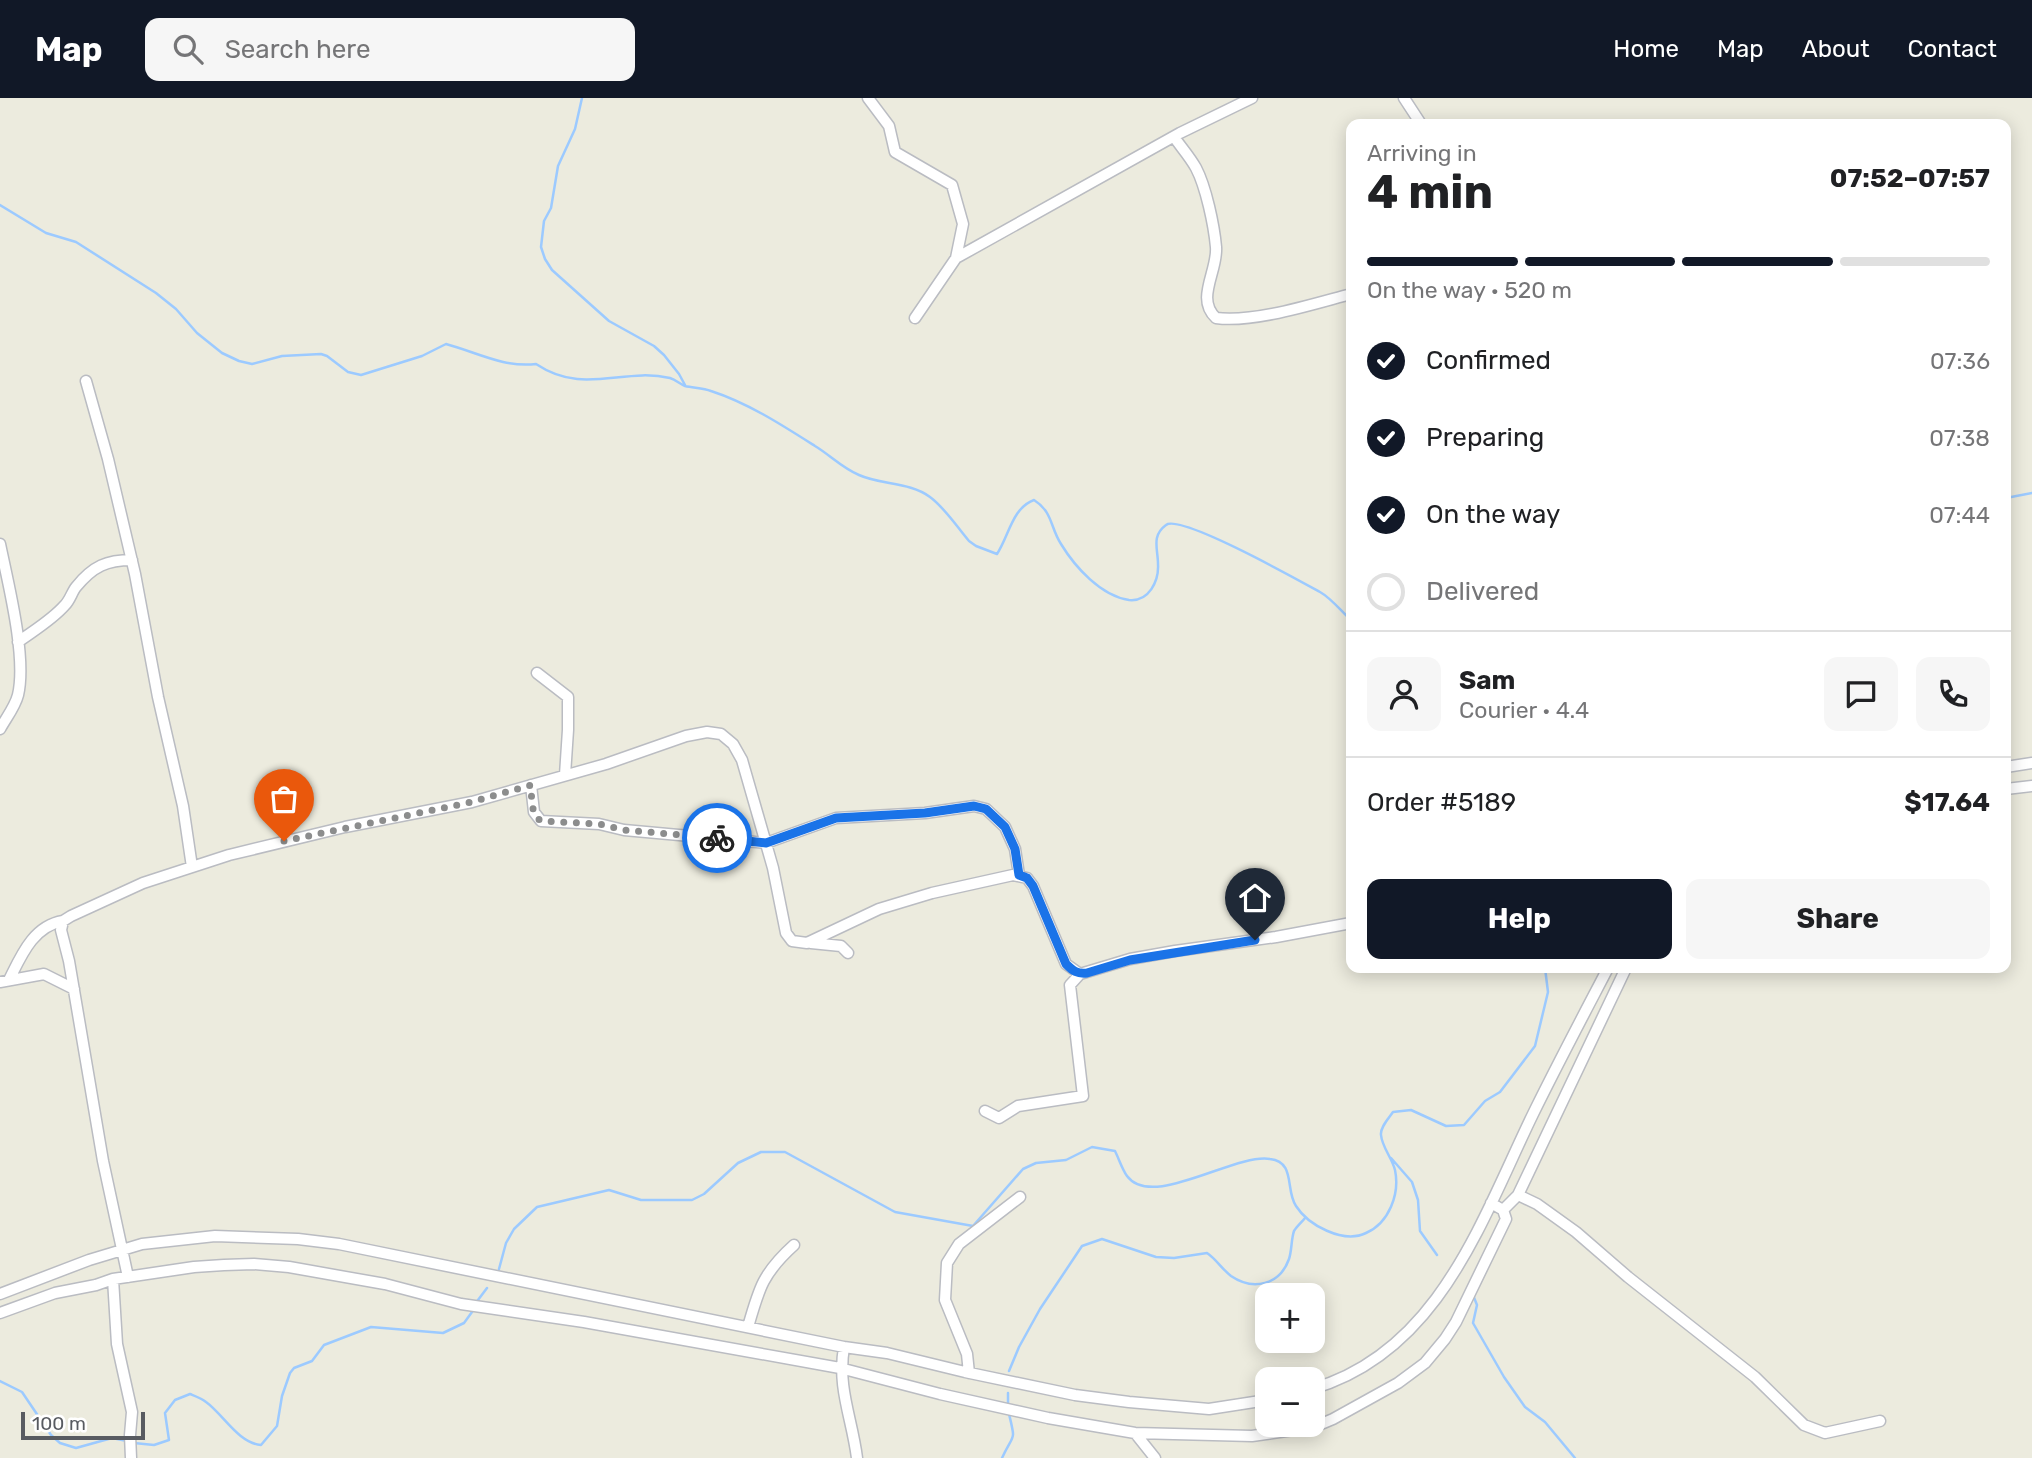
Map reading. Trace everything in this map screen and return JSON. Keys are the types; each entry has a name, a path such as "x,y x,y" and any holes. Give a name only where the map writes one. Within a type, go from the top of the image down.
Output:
{"street":[{"path":"868,98 889,126 895,152 952,185 962,224 956,258 915,318"},
{"path":"956,258 1174,136 1252,98"},
{"path":"1404,98 1418,119"},
{"path":"1174,136 1197,170 1211,221 1216,247 1206,295 1207,305 1216,318 1230,320 1346,296"},
{"path":"86,381 132,560 158,697 183,806 192,867"},
{"path":"0,544 18,642 18,696 0,729"},
{"path":"18,642 59,611 76,587 98,566 107,561 132,560"},
{"path":"537,673 568,697 565,775"},
{"path":"5,981 25,946 51,923 63,921 143,883 284,841 472,802 606,764 686,736 707,732 721,734 733,744 742,760 766,843 786,933 792,941 841,946 848,953"},
{"path":"2011,766 2032,763"},
{"path":"531,785 534,812 536,818 541,821 599,824 624,830 766,843 836,818 925,813 974,806 986,809 1005,827 1015,849 1019,875"},
{"path":"2011,788 2032,786"},
{"path":"807,943 879,909 932,893 1019,875 1027,878 1033,886 1066,964 1080,974"},
{"path":"63,921 61,930 69,961 103,1161 124,1248 128,1277"},
{"path":"985,1111 999,1118 1018,1106 1083,1096 1070,985 1080,974 1164,953 1346,924"},
{"path":"1325,1386 1374,1361 1396,1346 1442,1293 1491,1203 1605,973"},
{"path":"1503,1210 1518,1195 1624,973"},
{"path":"5,981 44,974 74,989"},
{"path":"1518,1195 1536,1203 1576,1232 1628,1278 1755,1377 1804,1425 1825,1433 1880,1421"},
{"path":"969,1373 967,1354 945,1300 947,1263 959,1244 1020,1197"},
{"path":"0,1313 55,1293 113,1279 194,1267 254,1264 289,1267 385,1284 461,1304 584,1322 840,1368 1048,1418 1135,1433 1252,1436 1314,1427 1398,1383 1424,1363 1451,1331 1506,1219 1503,1210 1491,1203"},
{"path":"0,1294 53,1272 142,1244 215,1236 298,1239 339,1244 844,1347 887,1353 1075,1395 1209,1409 1255,1402"},
{"path":"748,1327 759,1289 768,1271 794,1245"},
{"path":"113,1279 116,1293 117,1344 132,1412 131,1458"},
{"path":"844,1347 840,1368 842,1389 857,1458"},
{"path":"1135,1433 1155,1458"}],"waterway":[{"path":"582,98 575,129 558,166 551,208 544,221 541,247 545,259 552,270 609,321 654,346 664,355 685,385"},
{"path":"0,205 46,233 76,242 156,293 176,309 197,333 222,353 239,361 252,364 282,356 321,354 348,372 361,375 422,356 446,344 501,362 536,364 570,378 670,378 685,386 705,389 751,408 859,475 922,492 941,507 969,541 997,554 1016,516 1034,500 1045,510 1057,538 1081,571 1099,587 1119,597 1136,600 1151,589 1158,571 1158,534 1166,525 1176,524 1216,538 1266,563 1320,592 1346,615"},
{"path":"2011,497 2032,493"},
{"path":"499,1269 506,1243 514,1229 537,1207 609,1190 641,1200 692,1200 704,1194 738,1163 761,1152 785,1152 895,1212 973,1226 1023,1169 1036,1163 1066,1160 1092,1147 1115,1151 1127,1176 1139,1185 1155,1187 1174,1184 1255,1159 1270,1159 1278,1161 1287,1171 1293,1200 1309,1220 1327,1231 1357,1236 1381,1222 1394,1198 1395,1170 1381,1135 1387,1120 1393,1112 1411,1110 1446,1126 1464,1125 1485,1101 1500,1092 1535,1046 1548,992 1546,973"},
{"path":"1391,1158 1412,1182 1418,1200 1420,1231 1437,1255"},
{"path":"1009,1371 1040,1309 1082,1246 1102,1239 1156,1257 1174,1258 1207,1253 1239,1281 1265,1283 1285,1268 1294,1231 1305,1218"},
{"path":"475,1304 487,1288"},
{"path":"1473,1295 1477,1305 1473,1323 1504,1377 1525,1407 1545,1422 1575,1458"},
{"path":"134,1443 154,1445 169,1440 165,1413 175,1400 190,1394 206,1402 238,1434 261,1445 277,1426 282,1396 290,1373 294,1368 312,1361 324,1345 371,1327 443,1333 464,1323 472,1312"},
{"path":"0,1381 22,1392 51,1435 60,1443 76,1448 112,1438 127,1441"},
{"path":"1008,1393 1008,1406"},
{"path":"1002,1458 1013,1437 1009,1414"}],"way so far":[{"path":"284,841 472,802 531,785 534,812 536,818 541,821 574,821 624,830 717,838"}],"route":[{"path":"717,838 766,843 836,818 925,813 974,806 986,809 1005,827 1015,849 1019,875 1027,878 1033,886 1066,964 1080,974 1175,951 1255,940"}]}
